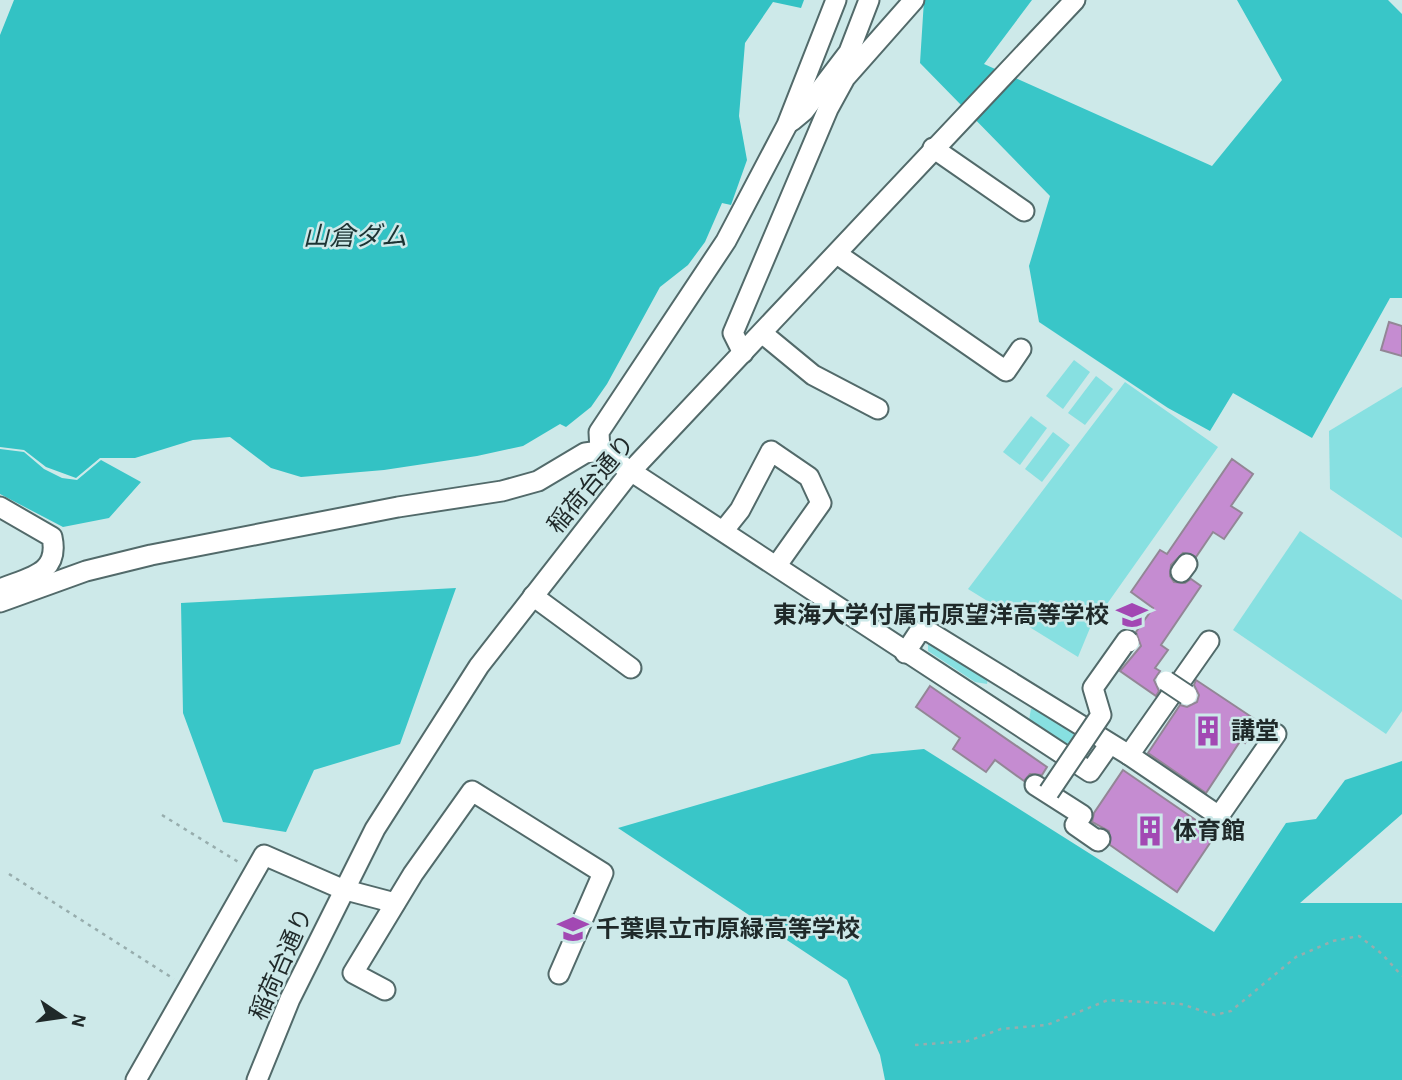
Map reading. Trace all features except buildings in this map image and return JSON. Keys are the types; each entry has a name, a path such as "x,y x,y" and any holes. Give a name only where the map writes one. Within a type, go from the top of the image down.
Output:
{"street":[{"path":"600,451 599,432 726,241 787,125 836,0"},
{"path":"787,125 804,111 849,52 869,0"},
{"path":"743,353 733,333 828,108 845,78 914,0"},
{"name":"稲荷台通り","path":"257,1080 290,999 342,890 375,829 479,666 632,470 1075,0"},
{"path":"933,148 1024,211"},
{"path":"836,254 1006,371 1021,349"},
{"path":"762,333 813,375 878,408"},
{"path":"0,602 86,571 151,555 398,507 502,491 538,481 586,453 600,451 1090,772 1109,745"},
{"path":"724,530 740,510 771,451 809,477 821,503 777,565"},
{"path":"0,507 52,537 55,551 54,561 45,570 0,589"},
{"path":"533,596 631,668"},
{"path":"905,653 919,632 928,631 1023,686 1219,816 1276,734"},
{"path":"1100,838 1098,841 1075,825 1082,815 1042,789 1101,715 1093,688 1127,640 1129,642"},
{"path":"1129,755 1209,641"},
{"path":"1166,681 1186,695"},
{"path":"1004,716 1023,686"},
{"path":"385,990 353,973 395,904 472,791 603,873 559,974"},
{"path":"136,1080 264,855 342,890 395,904"}],"path":[{"path":"162,815 255,872"},
{"path":"9,874 188,988"},
{"path":"915,1045 968,1041 1001,1030 1047,1025 1108,1000 1181,1004 1215,1015 1231,1012 1296,957 1334,941 1359,936 1382,954 1402,976"}],"shaded area":[{"path":"924,0 1032,0 984,64 1212,166 1282,80 1237,0 1388,0 1402,14 1402,298 1390,298 1312,438 1233,393 1210,431 1168,408 1039,322 1029,266 1050,196 920,63"},
{"path":"1074,360 1090,372 1063,409 1046,396"},
{"path":"1096,376 1113,389 1085,425 1068,413"},
{"path":"1125,382 1218,447 1090,628 1078,657 968,589"},
{"path":"1402,387 1402,538 1330,489 1329,431"},
{"path":"1031,416 1047,428 1020,465 1003,452"},
{"path":"1053,432 1070,445 1042,482 1025,469"},
{"path":"0,449 24,452 44,469 62,478 77,480 101,460 141,482 109,518 63,527 0,494"},
{"path":"1300,531 1402,600 1402,711 1386,734 1233,630"},
{"path":"456,588 400,744 314,770 286,832 223,822 183,713 181,603"},
{"path":"928,643 988,677 987,684 975,682 928,651"},
{"path":"1039,708 1079,736 1071,748 1029,720 1031,709"},
{"path":"924,749 1214,932 1286,823 1316,819 1345,780 1402,761 1402,814 1300,903 1402,903 1402,1080 885,1080 880,1055 847,980 618,828 872,754"}],"water":[{"name":"山倉ダム","path":"14,0 804,0 801,8 773,2 745,43 739,116 747,160 731,205 722,203 705,242 688,265 660,287 607,384 591,407 566,427 560,424 523,446 477,456 384,470 301,477 271,468 230,437 193,440 135,458 100,458 76,478 46,467 24,450 0,447 0,35"}],"place":[{"name":"東海大学付属市原望洋高等学校","path":"1132,615"},
{"name":"講堂","path":"1208,731"},
{"name":"体育館","path":"1150,831"},
{"name":"千葉県立市原緑高等学校","path":"573,929"}]}
